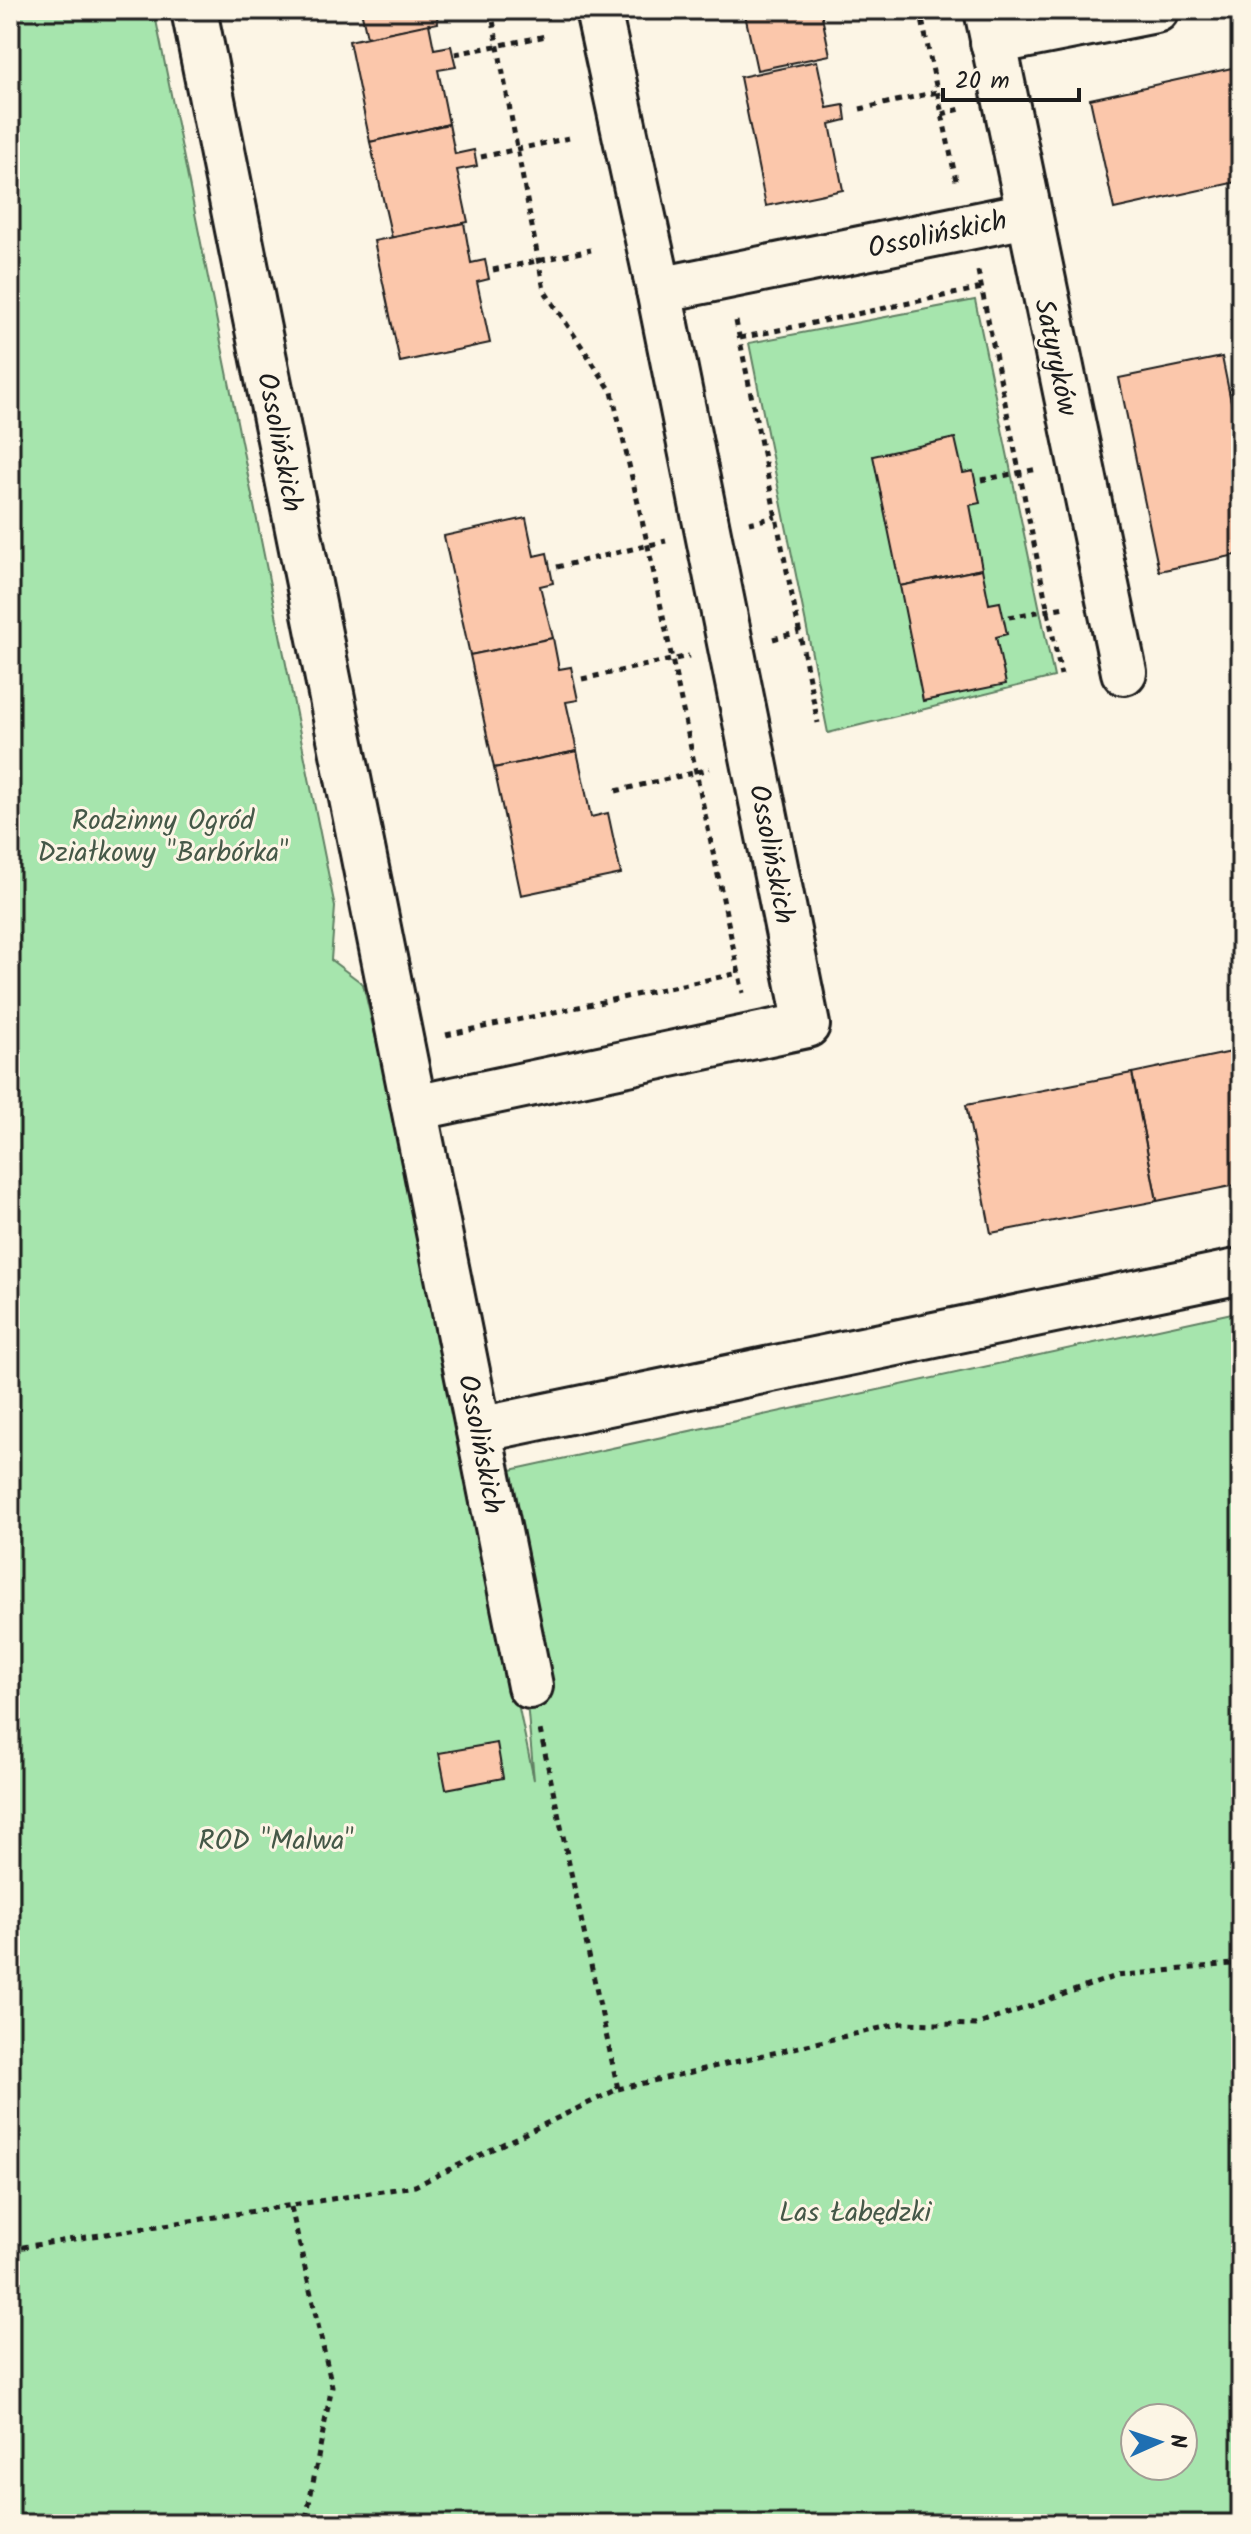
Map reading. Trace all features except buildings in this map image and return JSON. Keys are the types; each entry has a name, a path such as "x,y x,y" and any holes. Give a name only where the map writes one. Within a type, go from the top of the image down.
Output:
{"street":[{"name":"Ossolińskich","path":"194,10 530,1686"},
{"name":"Ossolińskich","path":"415,1108 807,1025 659,290 598,10"},
{"name":"Satyryków","path":"1124,672 990,26 1156,10"},
{"name":"Ossolińskich","path":"659,290 1027,215"},
{"path":"479,1430 1241,1271"}],"path":[{"path":"491,10 544,290 612,392 648,546 744,999"},
{"path":"920,10 957,195"},
{"path":"455,54 546,36"},
{"path":"860,109 937,92"},
{"path":"942,114 964,108"},
{"path":"481,157 569,138"},
{"path":"493,270 591,250"},
{"path":"976,261 1061,675"},
{"path":"739,338 982,288"},
{"path":"734,310 818,723"},
{"path":"981,480 1048,467"},
{"path":"557,567 676,539"},
{"path":"1009,617 1078,604"},
{"path":"764,641 799,632"},
{"path":"582,679 700,653"},
{"path":"616,791 724,766"},
{"path":"402,1044 739,973"},
{"path":"530,1686 618,2089"},
{"path":"10,2249 415,2186 618,2089 902,2023 976,2025 1116,1976 1241,1963"},
{"path":"291,2207 332,2386 305,2524"}],"green space":[{"path":"10,10 154,10 335,907 331,960 363,984 404,1158 534,1780 506,1471 1241,1311 1241,2524 10,2524"},
{"path":"975,300 1054,677 828,733 749,343"}],"park label":[{"name":"Rodzinny Ogród Działkowy \"Barbórka\"","path":"163,835"},
{"name":"ROD \"Malwa\"","path":"276,1839"},
{"name":"Las Łabędzki","path":"855,2211"}]}
